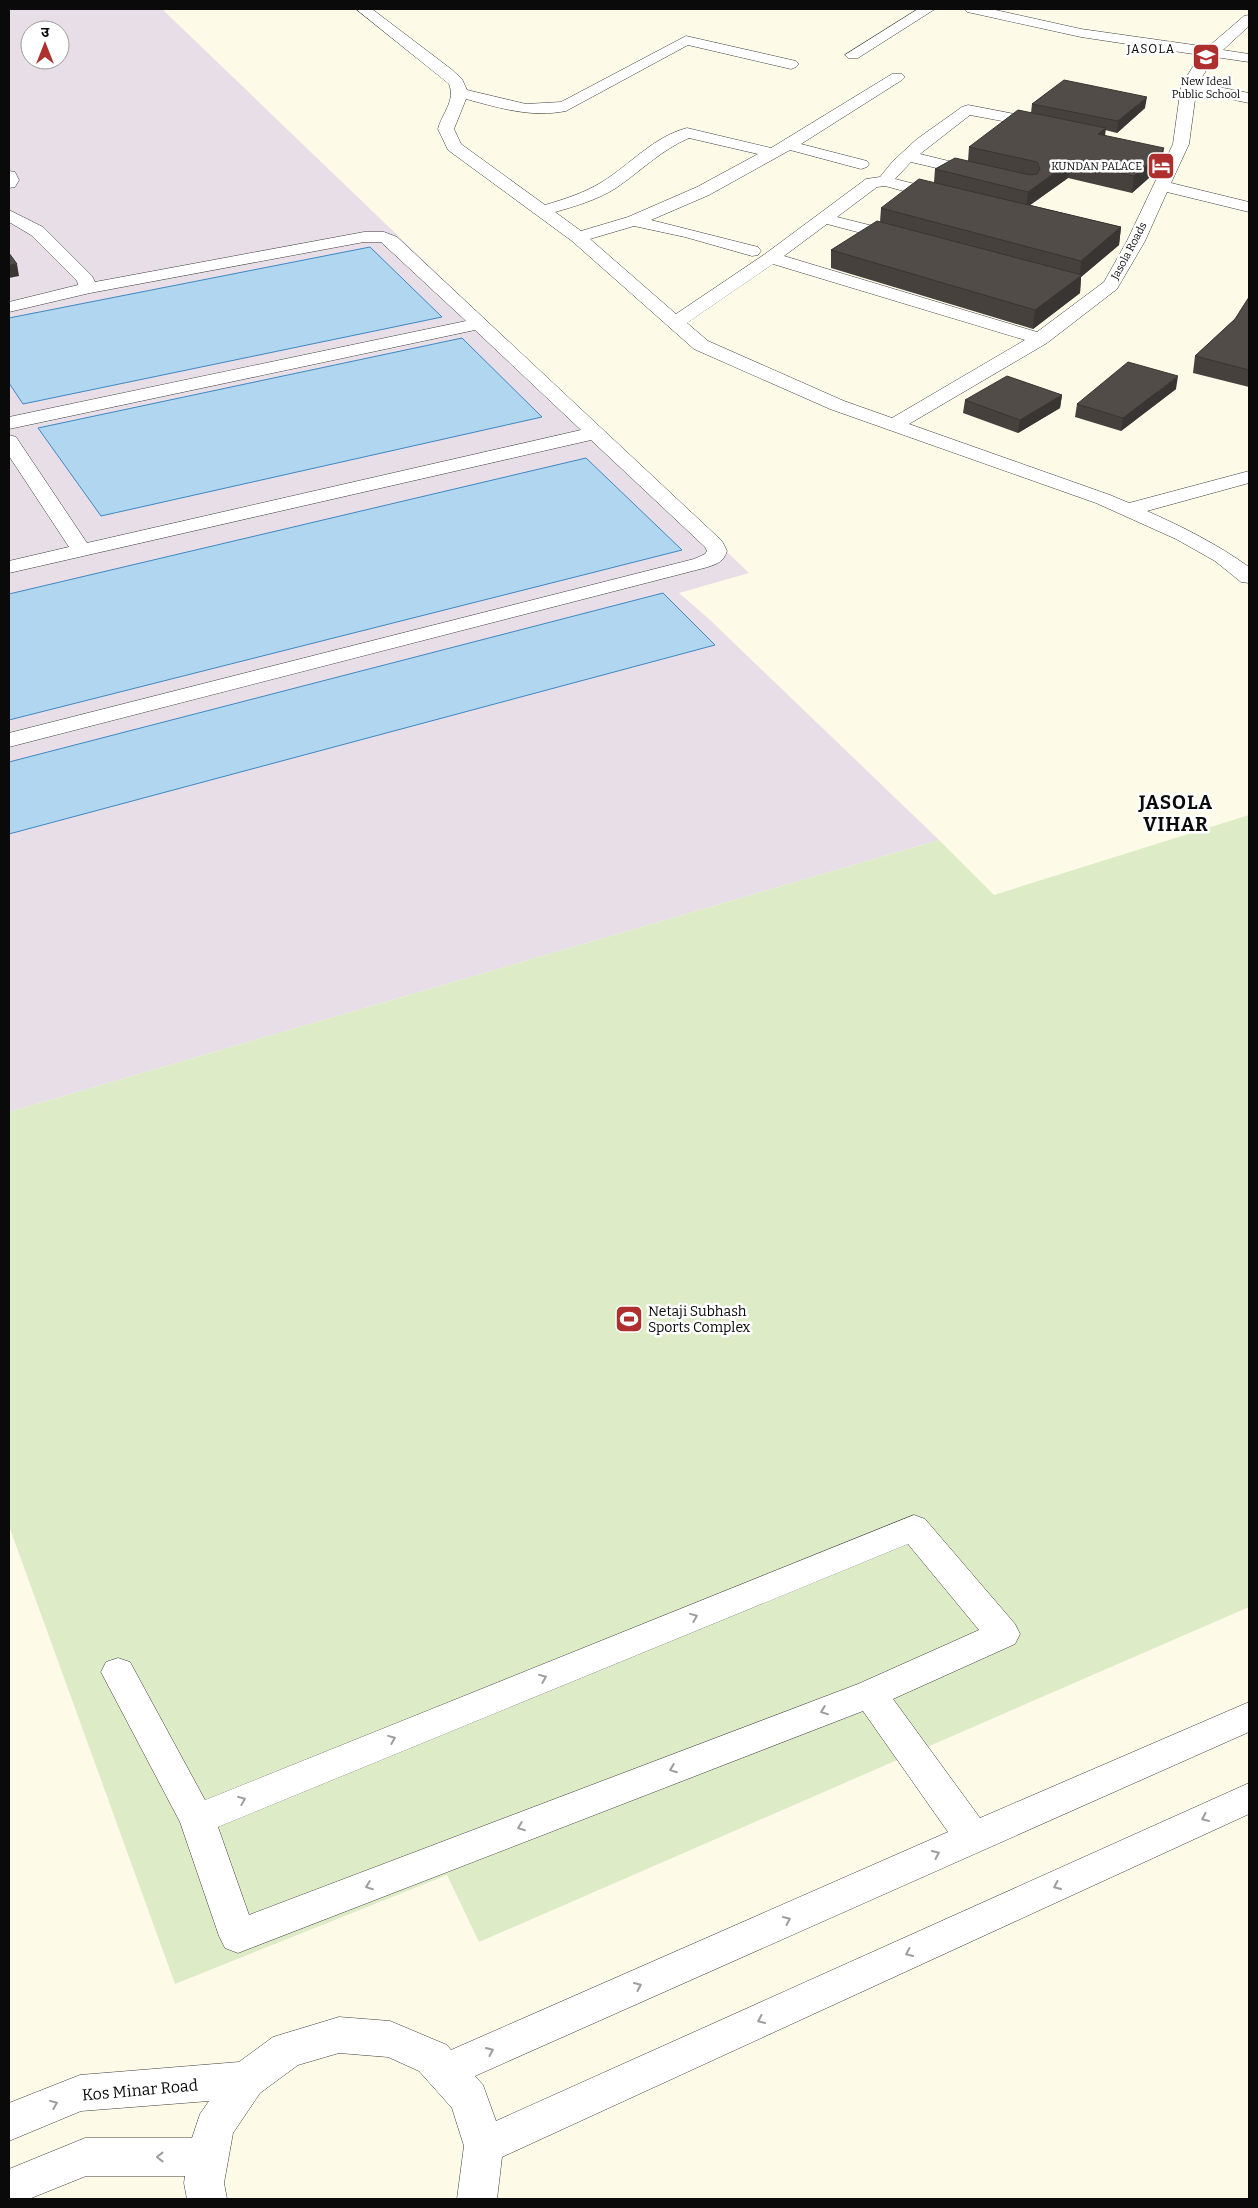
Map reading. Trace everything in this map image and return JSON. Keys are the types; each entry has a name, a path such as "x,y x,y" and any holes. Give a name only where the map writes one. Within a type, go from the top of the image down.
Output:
{"street":[{"path":"363,9 446,72 457,84 459,93 446,128 448,137 454,147 578,238 701,345 837,405 1103,499 1183,535 1222,557 1249,578"},
{"path":"853,55 928,9"},
{"path":"972,9 1062,30 1249,58"},
{"name":"Jasola Roads","path":"893,425 1040,339 1112,285 1136,241 1181,144 1189,86 1206,57 1246,24"},
{"path":"459,93 521,108 554,109 566,106 686,40 792,64"},
{"path":"578,238 634,222 703,191 788,145 897,77"},
{"path":"1189,86 1249,98"},
{"path":"885,181 888,175 908,156 968,110 1064,128"},
{"path":"542,211 584,198 609,185 664,143 687,133 773,153"},
{"path":"788,145 861,164"},
{"path":"1159,148 1177,152"},
{"path":"908,156 992,176"},
{"path":"9,176 11,180 9,183"},
{"path":"674,323 771,258 872,183 885,181 962,201"},
{"path":"1161,186 1249,207"},
{"path":"9,215 37,231 86,280 87,285 85,289"},
{"path":"826,219 913,242"},
{"path":"634,222 688,233 752,251"},
{"path":"9,307 85,289 373,236 391,241 715,545 717,551 714,558 692,566 9,740"},
{"path":"771,258 1040,339"},
{"path":"9,423 478,324"},
{"path":"9,567 595,433"},
{"path":"9,441 81,550"},
{"path":"1128,510 1249,476"},
{"path":"118,1672 197,1818 238,1936 870,1694 1003,1634 914,1528 197,1818"},
{"path":"870,1694 973,1838"},
{"path":"445,2071 1249,1716"},
{"path":"484,2146 1249,1798"},
{"path":"207,2199 204,2183 214,2127 246,2080 286,2050 339,2035 390,2039 433,2058 469,2098 484,2146 477,2199"},
{"name":"Kos Minar Road","path":"9,2122 80,2093 246,2080"},
{"path":"9,2188 86,2157 208,2157"}],"shaded area":[{"path":"9,9 162,9 749,573 679,593 710,620 939,840 9,1112"}],"green space":[{"name":"Netaji Subhash Sports Complex","path":"1249,815 1249,1607 479,1942 447,1875 175,1984 9,1526 9,1112 939,840 994,895"}],"water":[{"path":"370,247 442,317 23,404 9,383 9,318"},
{"path":"462,338 542,417 101,516 38,428"},
{"path":"586,458 682,550 9,720 9,594"},
{"path":"663,593 715,645 9,834 9,762"}],"building":[{"path":"1064,80 1147,97 1118,121 1032,104"},
{"path":"1018,110 1106,128 1098,134 1164,148 1161,153 1134,176 1070,162 1028,192 935,169 955,158 1030,175 1037,174 1040,169 1037,162 969,147"},
{"path":"919,179 1121,227 1081,261 881,208"},
{"path":"877,221 1082,275 1035,310 831,250"},
{"path":"9,253 17,264 9,265"},
{"path":"1249,297 1249,370 1195,356 1235,319"},
{"path":"1128,362 1178,376 1123,418 1077,404"},
{"path":"1007,376 1062,395 1020,420 965,400"}],"place":[{"name":"New Ideal Public School","path":"1206,57"},
{"name":"KUNDAN PALACE","path":"1161,166"},
{"name":"Netaji Subhash Sports Complex","path":"629,1319"}],"district":[{"name":"JASOLA","path":"1151,49"},
{"name":"JASOLA VIHAR","path":"1176,813"}]}
